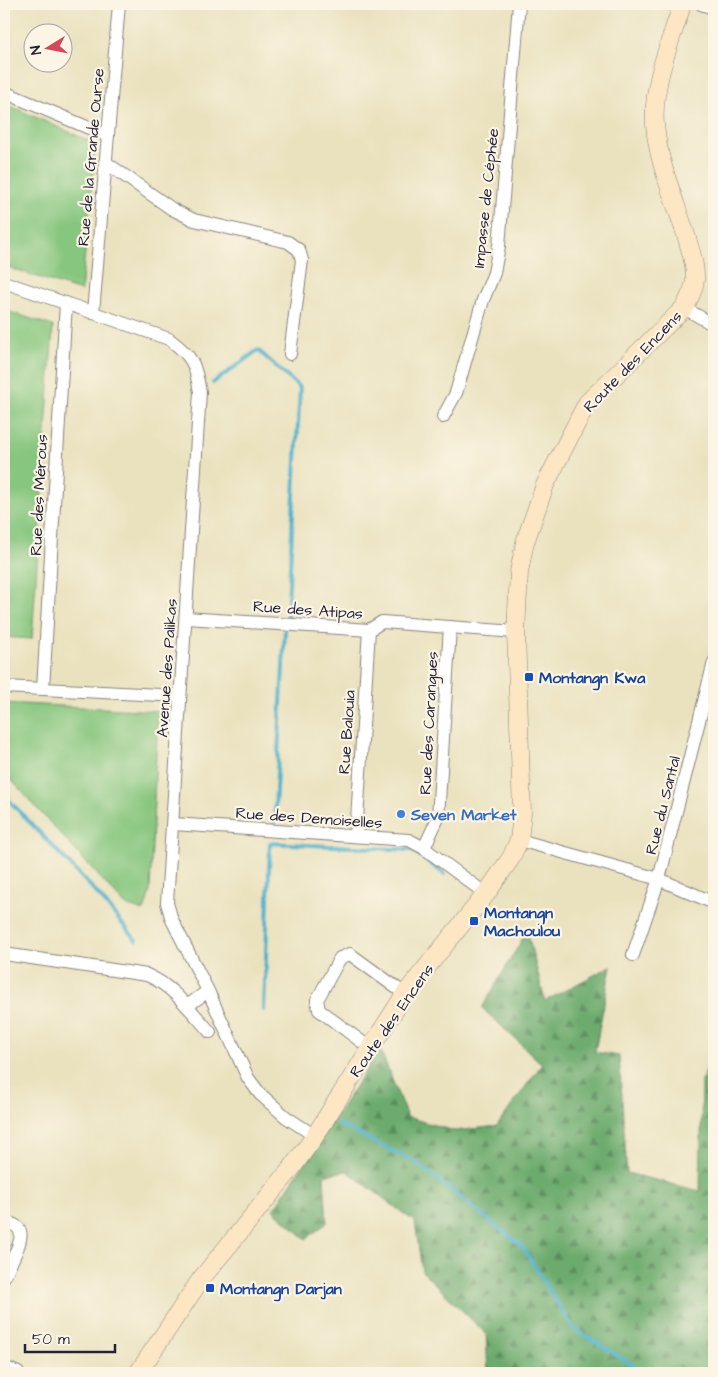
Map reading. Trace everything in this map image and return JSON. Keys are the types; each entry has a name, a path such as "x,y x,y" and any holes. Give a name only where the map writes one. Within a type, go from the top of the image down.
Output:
{"street":[{"name":"Rue de la Grande Ourse","path":"93,312 119,4"},
{"name":"Impasse de Céphée","path":"443,417 456,393 483,300 494,273 499,246 519,4"},
{"name":"Route des Encens","path":"138,1373 201,1279 291,1169 315,1136 405,994 486,894 511,858 519,840 522,813 516,632 518,572 525,542 544,485 587,403 684,308 692,293 695,280 694,268 659,151 654,109 658,81 680,11 680,4"},
{"path":"701,4 714,8"},
{"path":"4,92 108,136"},
{"path":"105,162 172,209 194,220 288,242 299,250 302,260 290,354"},
{"name":"Avenue des Palikas","path":"4,282 169,339 184,351 195,368 200,392 167,904 172,920 208,991 248,1078 260,1094 286,1117 315,1136"},
{"name":"Rue des Mérous","path":"43,689 66,303"},
{"path":"684,308 714,325"},
{"name":"Rue des Atipas","path":"186,618 369,630 382,622 516,632"},
{"name":"Rue des Carangues","path":"424,848 438,818 450,627"},
{"name":"Rue Balouia","path":"356,836 369,630"},
{"name":"Rue du Santal","path":"633,955 660,879 714,662"},
{"path":"4,687 180,696"},
{"name":"Rue des Demoiselles","path":"172,824 409,840 424,848 486,894"},
{"path":"519,840 660,879 714,903"},
{"path":"4,954 147,975 157,979 169,988 210,1032"},
{"path":"370,1048 320,1010 317,1000 340,958 350,954 405,994"},
{"path":"187,1006 208,991"},
{"path":"4,1220 16,1226 21,1232 21,1241 4,1277"},
{"path":"4,1366 18,1373"}],"green space":[{"path":"4,103 96,144 81,291 4,266"},
{"path":"4,310 53,326 32,639 4,637"},
{"path":"4,703 158,711 150,891 144,911 125,905 4,772"},
{"path":"527,931 545,1001 611,966 595,1052 619,1056 627,1173 700,1191 702,1080 714,1051 714,1373 488,1373 486,1334 422,1271 415,1222 347,1171 324,1175 327,1223 306,1239 273,1210 380,1049 407,1117 455,1131 497,1126 542,1064 482,1008"}],"waterway":[{"path":"213,383 258,350 300,388 287,621"},
{"path":"274,826 285,631"},
{"path":"4,795 94,890 136,940"},
{"path":"264,1010 270,843 412,850 444,874"},
{"path":"338,1124 415,1162 522,1246 573,1328 646,1373"}],"place":[{"name":"Montangn Kwa","path":"529,677"},
{"name":"Seven Market","path":"401,814"},
{"name":"Montangn Machoulou","path":"474,921"},
{"name":"Montangn Darjan","path":"210,1288"}]}
